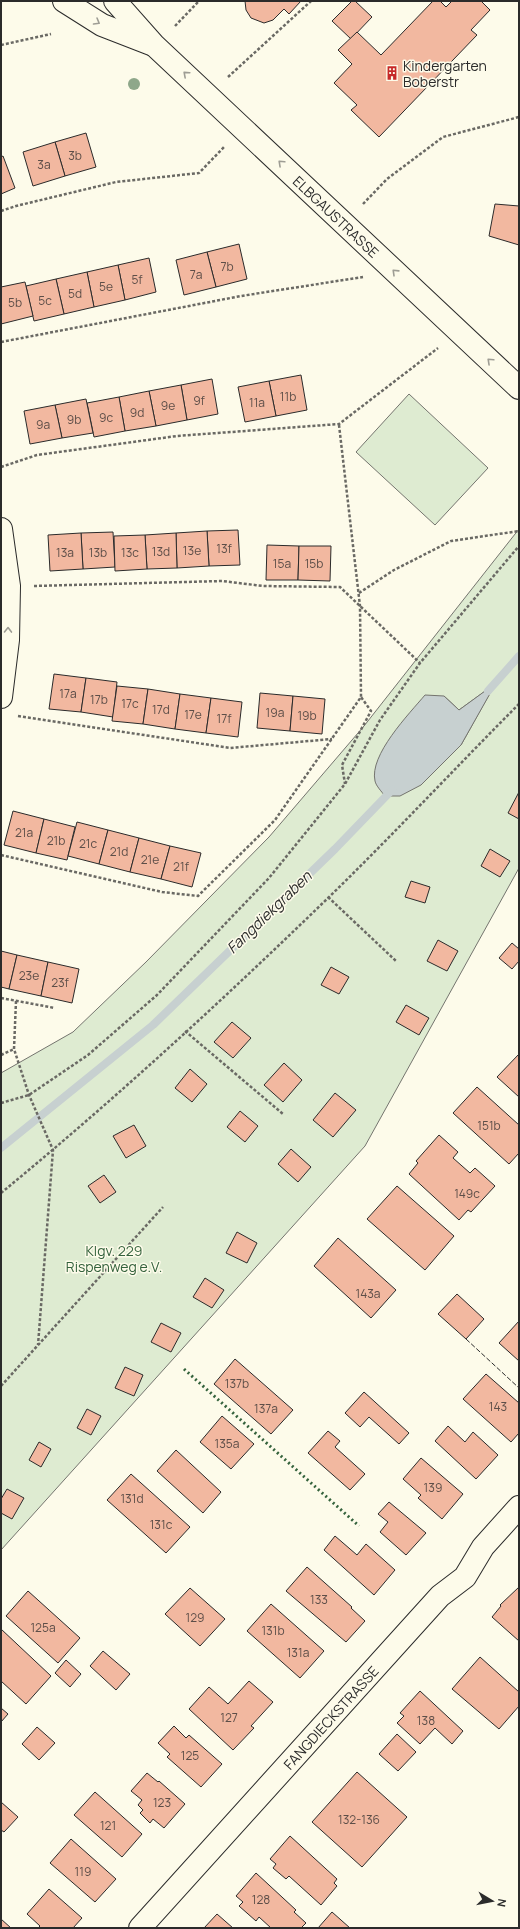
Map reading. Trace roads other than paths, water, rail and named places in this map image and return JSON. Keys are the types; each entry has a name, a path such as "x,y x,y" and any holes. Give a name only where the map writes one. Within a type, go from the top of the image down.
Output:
{"street":[{"name":"ELBGAUSTRASSE","path":"64,1 102,25 154,45"},
{"name":"ELBGAUSTRASSE","path":"115,1 154,45 519,388"},
{"path":"1,528 9,586 8,640 1,697"},
{"name":"FANGDIECKSTRASSE","path":"140,1928 440,1596 465,1577 482,1547 519,1507"}],"waterway":[{"name":"Fangdiekgraben","path":"488,691 519,656"},
{"name":"Fangdiekgraben","path":"1,1148 153,1025 335,849 392,790"}],"place":[{"name":"Kindergarten Boberstr","path":"392,73"}],"park label":[{"name":"Klgv. 229 Rispenweg e.V.","path":"114,1258"}]}
